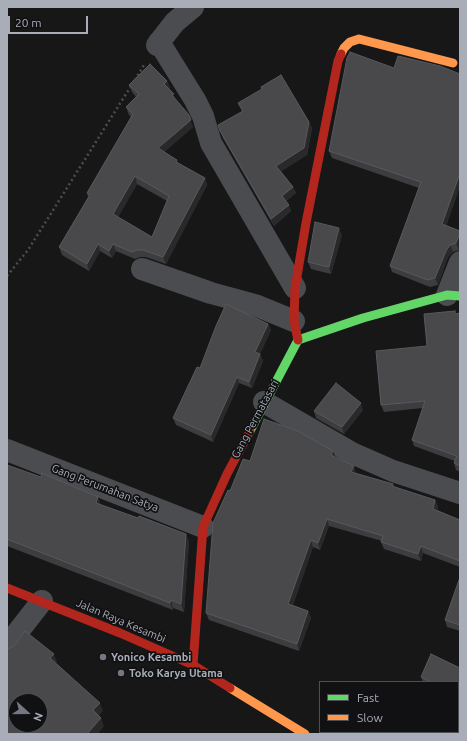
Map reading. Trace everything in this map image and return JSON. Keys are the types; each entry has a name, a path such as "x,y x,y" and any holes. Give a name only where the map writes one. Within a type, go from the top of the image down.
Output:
{"street":[{"path":"194,7 175,22 158,43 196,100 203,116 211,143 295,288"},
{"path":"296,331 295,288 306,223 338,61 344,48 350,42 359,39 453,63"},
{"path":"142,269 211,293 255,305 296,331 363,318 454,295 460,262"},
{"name":"Gang Permatasari","path":"193,665 203,527 227,474 264,402 296,331"},
{"path":"264,402 352,453 393,471 460,493"},
{"name":"Gang Perumahan Satya","path":"7,450 203,527"},
{"name":"Jalan Raya Kesambi","path":"7,588 120,632 193,665 293,731"},
{"path":"7,646 42,601"}],"path":[{"path":"7,276 28,250 158,43"}],"building":[{"path":"350,52 394,68 398,56 440,66 460,74 460,176 442,224 460,231 460,233 456,243 450,245 446,251 435,278 428,280 390,266 421,182 329,151 347,58"},
{"path":"150,64 167,81 164,84 174,94 172,95 189,115 191,120 158,148 177,160 176,162 205,178 163,257 143,250 132,252 113,244 109,251 98,244 87,264 59,247 90,195 87,193 133,114 126,107 139,94 129,85","holes":["135,176 169,196 152,237 113,214"]},
{"path":"281,75 309,122 304,148 276,166 293,187 282,196 289,205 271,219 220,131 218,125 243,111 238,103 262,89 261,87"},
{"path":"315,222 339,228 329,267 308,262"},
{"path":"226,304 268,324 255,352 260,354 249,382 237,377 211,435 173,418 197,367 200,368"},
{"path":"455,311 455,314 460,313 460,466 454,463 457,456 412,440 425,401 381,405 376,351 427,346 424,314"},
{"path":"336,383 361,403 342,427 314,411"},
{"path":"264,419 298,431 333,451 331,455 354,466 351,472 393,484 392,486 435,500 433,509 460,520 460,561 421,546 418,554 381,542 383,536 327,519 318,543 311,540 288,604 308,611 297,644 206,613 213,523 228,490 230,491 243,459 250,461"},
{"path":"7,465 41,477 42,473 98,497 96,503 138,518 139,516 186,534 181,604 171,600 170,603 7,539"},
{"path":"460,577 460,625 445,620"},
{"path":"25,631 54,654 50,658 100,703 93,710 101,718 87,734 7,734 8,649 14,646"},
{"path":"431,654 460,668 459,708 459,681 429,681 421,677"},
{"path":"408,733 450,733 449,734"}],"traffic: fast":[{"path":"250,431 298,340 363,318 447,295 460,296"}],"traffic: slow":[{"path":"341,54 350,42 359,39 453,63"},
{"path":"230,688 305,734"}],"traffic: jam":[{"path":"298,340 294,321 295,288 306,223 338,61 341,54"},
{"path":"193,665 203,527 227,474 250,431"},
{"path":"7,588 120,633 193,665 230,688"}],"place":[{"name":"Yonico Kesambi","path":"103,657"},
{"name":"Toko Karya Utama","path":"121,673"}]}
